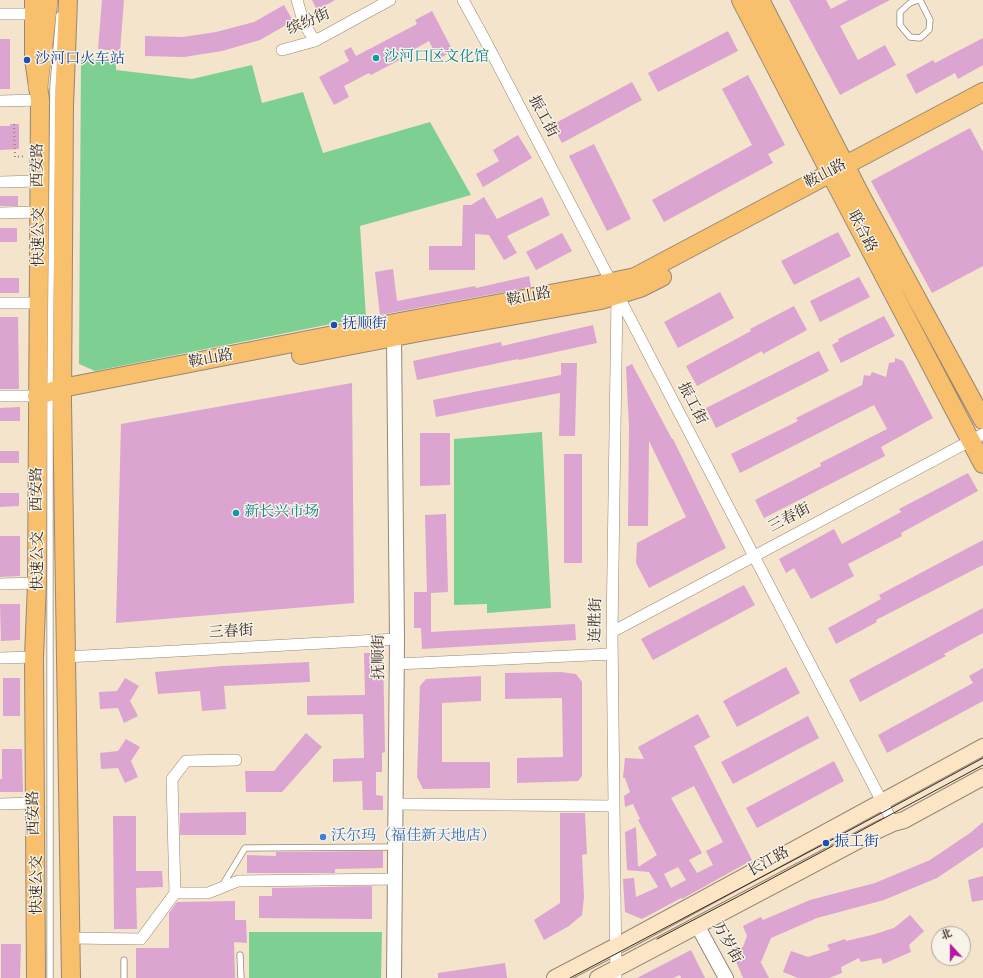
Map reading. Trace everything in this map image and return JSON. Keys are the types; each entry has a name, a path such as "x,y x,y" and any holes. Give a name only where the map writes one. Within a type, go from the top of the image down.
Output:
{"highway":[{"path":"39,93 38,12 59,3"}],"main road":[{"name":"联合路","path":"741,0 840,175 983,420"},
{"name":"联合路","path":"760,0 840,175 977,437 983,464"},
{"name":"西安路","path":"36,978 34,657 37,583 53,395 64,99 59,3"},
{"name":"鞍山路","path":"53,395 614,288 640,288 983,92"},
{"name":"西安路","path":"39,93 38,303 53,395 66,656 71,978"},
{"name":"鞍山路","path":"840,175 983,106"},
{"name":"鞍山路","path":"53,395 601,300 614,288"},
{"name":"长江路","path":"555,978 983,746"},
{"name":"长江路","path":"598,978 616,973 697,925 893,823 904,820 983,777"}],"street":[{"path":"297,0 304,24 314,41"},
{"name":"缤纷街","path":"282,50 314,41 390,0"},
{"name":"振工街","path":"463,0 489,47 893,823"},
{"path":"0,14 38,12"},
{"path":"0,101 39,93"},
{"path":"0,182 39,181"},
{"path":"0,213 39,212"},
{"name":"连胜街","path":"614,288 612,654 616,973"},
{"path":"0,303 38,303"},
{"name":"抚顺街","path":"394,337 398,639 394,978"},
{"name":"鞍山路","path":"0,396 53,395"},
{"name":"三春街","path":"612,632 977,437"},
{"path":"0,584 37,583"},
{"name":"三春街","path":"66,656 398,639"},
{"path":"397,664 612,654"},
{"path":"0,658 34,657"},
{"path":"70,938 141,939 175,893 172,779 186,761 236,760"},
{"path":"0,804 34,803"},
{"path":"396,804 614,806"},
{"path":"175,893 208,893 238,881 396,879"},
{"name":"万岁街","path":"697,925 726,978"}],"lane":[{"path":"919,0 930,20 929,30 920,38 910,37 900,25 900,12 910,3 919,0"},
{"name":"快速公交","path":"50,978 53,395"},
{"path":"221,888 246,848 396,847"},
{"path":"240,955 241,978"},
{"path":"124,960 124,978"}],"path":[{"path":"14,124 15,149"}],"green space":[{"path":"81,59 116,59 116,70 192,79 252,65 262,103 303,92 323,153 430,122 471,195 360,226 366,317 95,371 79,364"},
{"path":"542,432 551,608 487,613 487,604 454,605 454,439"},
{"path":"249,932 382,932 381,978 249,978"}],"building":[{"path":"102,0 124,0 120,51 98,49"},
{"path":"312,0 335,0 317,10"},
{"path":"789,0 826,0 831,9 848,0 890,0 840,26 858,60 885,45 896,65 840,95"},
{"path":"284,5 293,21 260,40 222,51 184,57 145,56 145,36 183,37 216,32 254,22"},
{"name":"沙河口区文化馆","path":"432,11 453,51 438,59 429,41 406,54 407,56 371,75 369,73 344,86 349,97 334,105 319,77 349,61 344,51 351,47 356,56 417,24 415,20"},
{"path":"728,31 738,51 658,92 648,73"},
{"path":"983,38 983,65 958,79 955,73 916,94 906,75 933,60 935,63"},
{"path":"0,39 10,39 10,89 0,89"},
{"path":"748,75 785,145 768,154 773,163 664,222 652,200 752,145 722,89"},
{"path":"632,82 642,100 562,143 552,125"},
{"path":"10,124 19,124 19,149 0,150 0,126 10,126"},
{"path":"970,128 983,152 983,266 932,293 871,181"},
{"path":"518,135 532,158 483,187 476,174 499,161 493,150"},
{"path":"594,144 631,219 607,231 569,156"},
{"path":"0,196 18,196 18,206 0,206"},
{"path":"484,197 497,219 542,197 550,215 507,236 517,253 504,260 489,235 475,234 475,270 429,270 429,246 462,246 463,205 471,205"},
{"path":"0,228 17,228 17,242 0,242"},
{"path":"838,232 851,256 794,285 781,261"},
{"path":"562,233 572,251 536,270 526,252"},
{"path":"393,269 397,301 475,286 476,288 529,276 531,287 380,315 375,272"},
{"path":"859,277 870,297 820,322 810,301"},
{"path":"0,278 19,278 19,293 0,293"},
{"path":"720,292 734,318 678,348 664,322"},
{"path":"794,306 807,330 763,354 762,351 697,386 686,366 751,331 750,329"},
{"path":"884,316 895,336 841,363 832,345 839,341 838,339"},
{"path":"0,317 18,317 19,389 0,389"},
{"path":"593,325 597,343 417,380 413,361 501,342 502,346"},
{"path":"819,351 829,371 716,428 706,408"},
{"path":"895,358 903,361 933,418 881,447 885,456 764,518 755,500 821,466 820,463 887,429 874,405 740,473 731,454 798,421 796,418 862,385 864,375 870,376 872,372 886,377 889,363 895,362"},
{"path":"561,363 577,363 575,436 559,436 560,393 436,417 433,400 561,375"},
{"path":"632,364 673,439 726,548 649,588 636,563 637,543 686,517 649,441 648,526 628,526 629,428 626,367"},
{"name":"新长兴市场","path":"352,383 354,603 116,623 121,424"},
{"path":"20,407 20,421 0,421 0,408"},
{"path":"420,433 450,433 450,485 420,486"},
{"path":"0,451 19,451 19,463 0,463"},
{"path":"564,454 582,454 582,563 564,563"},
{"path":"968,473 978,491 901,533 902,536 848,564 854,576 811,599 794,568 786,573 779,559 834,529 842,544 901,512 899,509"},
{"path":"0,493 19,493 19,506 0,507"},
{"path":"446,514 448,592 431,593 431,632 575,624 576,640 422,649 421,628 414,628 414,592 427,592 425,515"},
{"path":"0,536 20,536 20,576 0,577"},
{"path":"983,540 983,565 876,620 877,622 836,644 828,628 881,599 879,595"},
{"path":"744,585 755,605 653,660 641,639"},
{"path":"0,604 20,604 20,640 1,641"},
{"path":"983,608 983,633 944,654 946,656 860,702 849,680"},
{"path":"364,653 383,653 385,752 382,753 382,772 376,772 376,795 383,796 383,810 363,810 362,781 333,782 333,759 364,758 363,714 307,715 307,696 365,695"},
{"path":"309,662 310,682 224,686 226,709 202,711 200,691 158,694 155,672 223,666"},
{"path":"786,667 800,693 737,727 723,701"},
{"path":"983,668 983,701 887,753 878,735 973,683 969,676"},
{"path":"561,672 576,674 582,682 582,776 578,781 517,783 517,758 563,757 562,698 505,699 505,673"},
{"path":"481,676 481,701 442,703 442,762 490,762 490,788 423,789 417,777 420,686 426,679"},
{"path":"3,678 20,678 20,716 3,716"},
{"path":"125,678 139,686 130,701 138,716 124,723 118,708 100,709 99,692 117,691"},
{"path":"698,714 710,737 694,746 752,860 682,899 681,898 642,919 625,912 623,879 634,878 636,897 658,887 649,872 627,870 625,832 636,827 638,867 657,855 638,820 640,819 633,804 625,807 624,796 630,792 625,778 623,778 625,758 644,759 638,747","holes":["694,786 723,842 706,851 713,865 697,873 689,860 702,853 671,798","678,867 686,880 671,888 664,874"]},
{"path":"808,716 819,738 733,784 721,762"},
{"path":"306,733 322,747 282,792 246,792 245,771 274,771"},
{"path":"126,739 140,747 131,761 138,777 125,783 118,768 101,769 100,753 118,751"},
{"path":"2,749 22,749 23,792 0,792 0,779 2,779"},
{"path":"834,761 844,781 757,828 746,808"},
{"path":"246,812 246,835 180,835 180,813"},
{"path":"560,813 585,813 587,854 582,855 584,897 582,915 569,926 544,940 534,920 560,903"},
{"path":"113,816 136,816 136,871 162,871 163,887 136,888 137,929 114,929"},
{"path":"983,822 983,847 937,878 884,900 817,918 771,938 761,962 760,961 769,978 743,978 732,952 743,947 747,936 743,926 761,917 763,920 810,900 875,883 930,860 970,833"},
{"path":"383,851 383,868 335,869 335,873 247,873 247,855 276,856 276,852"},
{"path":"983,876 983,900 972,902 968,880"},
{"path":"372,886 372,919 259,918 259,896 272,896 272,888"},
{"path":"235,901 235,920 246,920 247,943 234,942 235,978 136,978 136,948 169,948 169,913 177,902"},
{"path":"910,915 924,931 909,945 911,952 883,964 881,958 861,962 859,958 841,967 842,973 829,978 798,978 783,972 791,951 808,957 830,950 827,945 845,939 846,941 894,928"},
{"path":"1,944 21,944 20,978 1,978"},
{"path":"691,950 705,978 681,978 680,975 673,978 637,978"},
{"path":"505,963 507,978 438,978 438,973"}],"tram line":[{"path":"570,978 826,843 983,758"},
{"path":"657,939 983,765"}],"place":[{"name":"沙河口区文化馆","path":"376,58"},
{"name":"沙河口火车站","path":"27,60"},
{"name":"抚顺街","path":"334,325"},
{"name":"新长兴市场","path":"236,513"},
{"name":"沃尔玛（福佳新天地店）","path":"323,837"},
{"name":"振工街","path":"826,843"}]}
